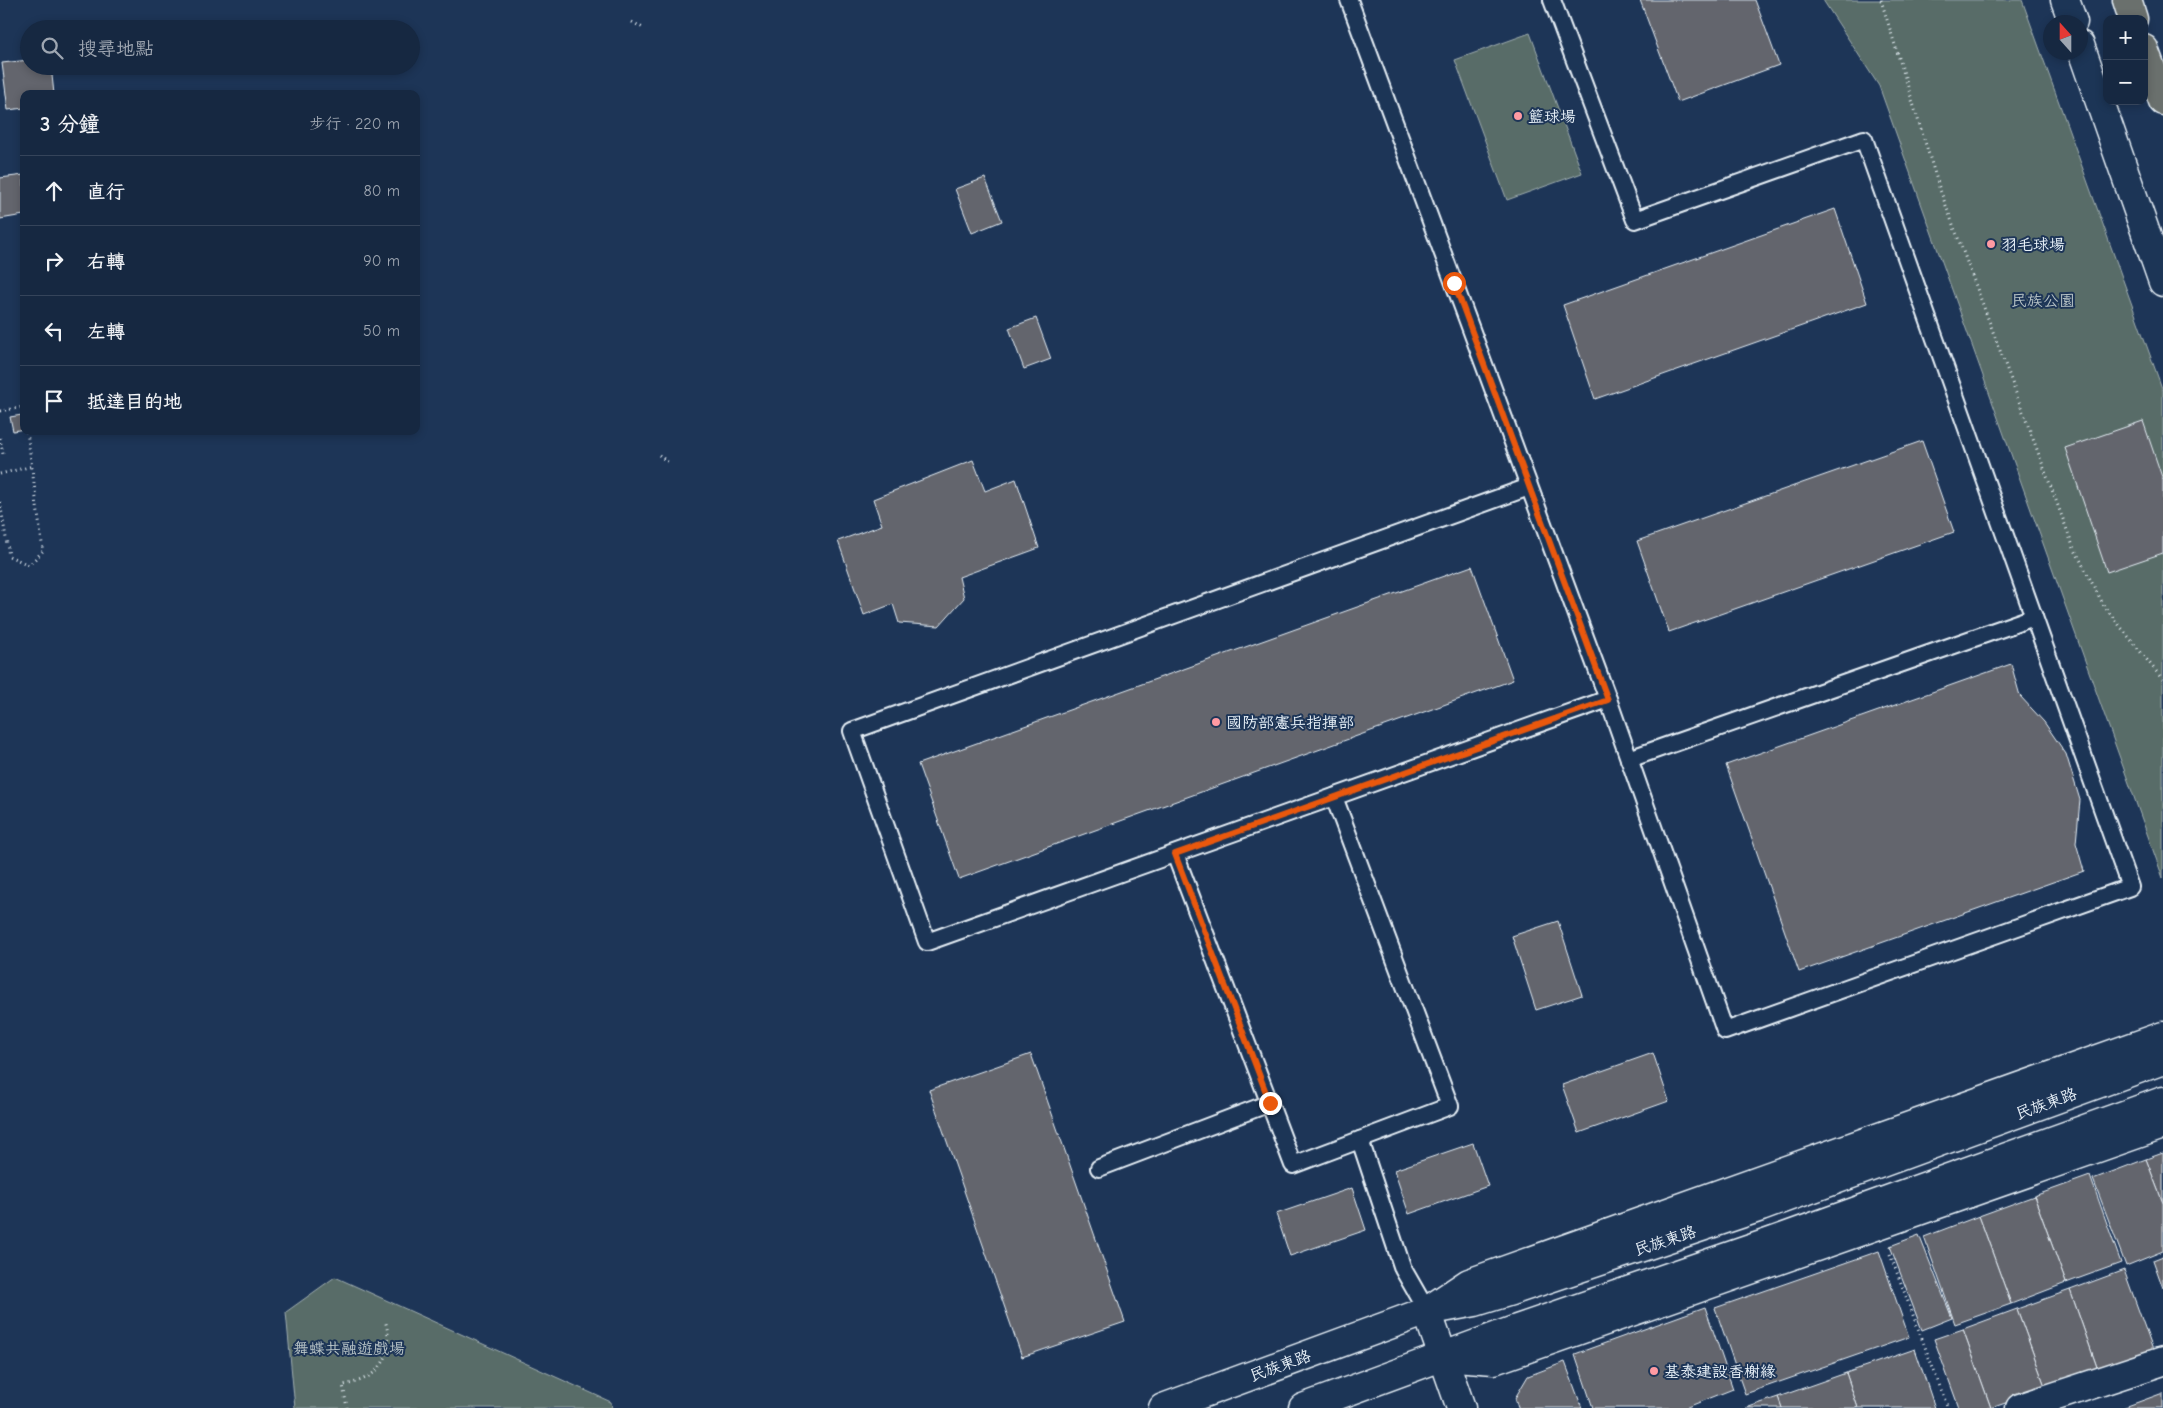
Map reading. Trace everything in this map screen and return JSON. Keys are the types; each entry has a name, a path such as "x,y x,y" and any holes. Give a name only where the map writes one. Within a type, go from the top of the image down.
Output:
{"highway":[{"path":"2127,0 2132,15"},
{"path":"2148,60 2163,101"}],"street":[{"path":"2065,0 2070,15"},
{"path":"2085,60 2163,282"},
{"path":"1461,1408 1427,1311 1469,1283 2163,1036"},
{"name":"民族東路","path":"1163,1408 1427,1311 1475,1302 1511,1291 1761,1207 2163,1060"},
{"path":"1303,1408 1442,1356 1768,1243 2163,1101"},
{"path":"1442,1356 1494,1360 2163,1125"},
{"path":"2020,1408 2163,1361"}],"lane":[{"path":"1348,0 1608,700 1725,1031 2130,887 1864,139 1636,220 1552,0"},
{"path":"1529,487 852,731 927,942 1608,700"},
{"path":"1629,759 2034,617"},
{"path":"1175,854 1293,1165 1450,1106 1334,797"},
{"path":"1099,1168 1270,1103"},
{"path":"1360,1140 1403,1269 1427,1311"}],"path":[{"path":"1881,0 1939,187 2074,546 2104,606 2163,680"},
{"path":"632,22 645,29"},
{"path":"0,411 20,408"},
{"path":"0,502 8,556 29,565 43,551 39,507 28,435"},
{"path":"0,438 3,454"},
{"path":"659,455 670,464"},
{"path":"0,474 33,466"},
{"path":"1889,1252 1948,1408"},
{"path":"347,1408 344,1386 358,1383 371,1376 381,1365 386,1355 390,1344 386,1320"}],"green space":[{"name":"民族公園","path":"1823,0 2022,0 2163,391 2163,878 1879,86"},
{"name":"籃球場","path":"1530,33 1582,173 1507,200 1455,60"},
{"name":"舞蝶共融遊戲場","path":"335,1277 611,1402 612,1408 295,1408 286,1312"}],"building":[{"path":"1640,0 1755,0 1779,65 1678,102"},
{"path":"20,61 20,75 52,75 54,90 20,90 20,108 8,110 2,63"},
{"path":"20,176 20,216 0,219 0,178"},
{"path":"985,178 1002,221 972,233 955,189"},
{"path":"1835,209 1867,303 1595,399 1563,305"},
{"path":"1036,318 1051,359 1024,369 1009,328"},
{"path":"20,415 20,430 13,431 10,417"},
{"path":"2143,421 2163,480 2163,553 2107,572 2065,448"},
{"path":"1922,441 1954,532 1669,632 1637,541"},
{"path":"973,460 985,491 1016,479 1039,548 959,577 964,598 939,626 899,623 893,604 864,615 838,541 882,525 873,499"},
{"name":"國防部憲兵指揮部","path":"1472,566 1513,680 959,879 918,764"},
{"path":"2011,664 2020,696 2044,722 2066,754 2080,800 2076,843 2084,871 1799,972 1726,765"},
{"path":"1558,921 1582,995 1536,1010 1512,936"},
{"path":"1653,1053 1669,1101 1579,1133 1562,1085"},
{"path":"1031,1054 1125,1322 1022,1357 929,1090"},
{"path":"1473,1143 1488,1186 1409,1214 1394,1170"},
{"path":"2163,1153 2163,1203 2146,1159"},
{"path":"2146,1159 2163,1203 2163,1251 2126,1266 2093,1179"},
{"path":"2090,1176 2121,1263 2066,1283 2034,1196"},
{"path":"1352,1188 1366,1230 1290,1256 1276,1214"},
{"path":"2034,1196 2066,1283 2011,1304 1979,1216"},
{"path":"1979,1216 2011,1304 1955,1324 1924,1237"},
{"path":"1919,1235 1952,1318 1922,1330 1890,1246"},
{"path":"1879,1251 1909,1337 1745,1394 1715,1308"},
{"path":"2163,1256 2163,1288 2153,1260"},
{"path":"2124,1270 2153,1350 2098,1370 2070,1290"},
{"path":"2070,1290 2098,1370 2046,1389 2017,1309"},
{"name":"基泰建設香榭緣","path":"1705,1307 1733,1389 1685,1408 1593,1408 1575,1354"},
{"path":"2017,1309 2046,1389 1991,1408 1963,1329"},
{"path":"1963,1329 1991,1408 1959,1408 1934,1339"},
{"path":"1915,1349 1935,1408 1858,1408 1846,1373"},
{"path":"1565,1362 1582,1408 1518,1408 1515,1398 1528,1376"},
{"path":"1846,1373 1858,1408 1782,1408 1778,1397"},
{"path":"2163,1393 2163,1408 2122,1408"},
{"path":"1778,1397 1782,1408 1746,1408"}],"place":[{"name":"籃球場","path":"1518,116"},
{"name":"羽毛球場","path":"1991,244"},
{"name":"國防部憲兵指揮部","path":"1216,722"},
{"name":"基泰建設香榭緣","path":"1654,1371"}],"route":[{"path":"1270,1103 1175,854 1608,700 1454,283"}]}
